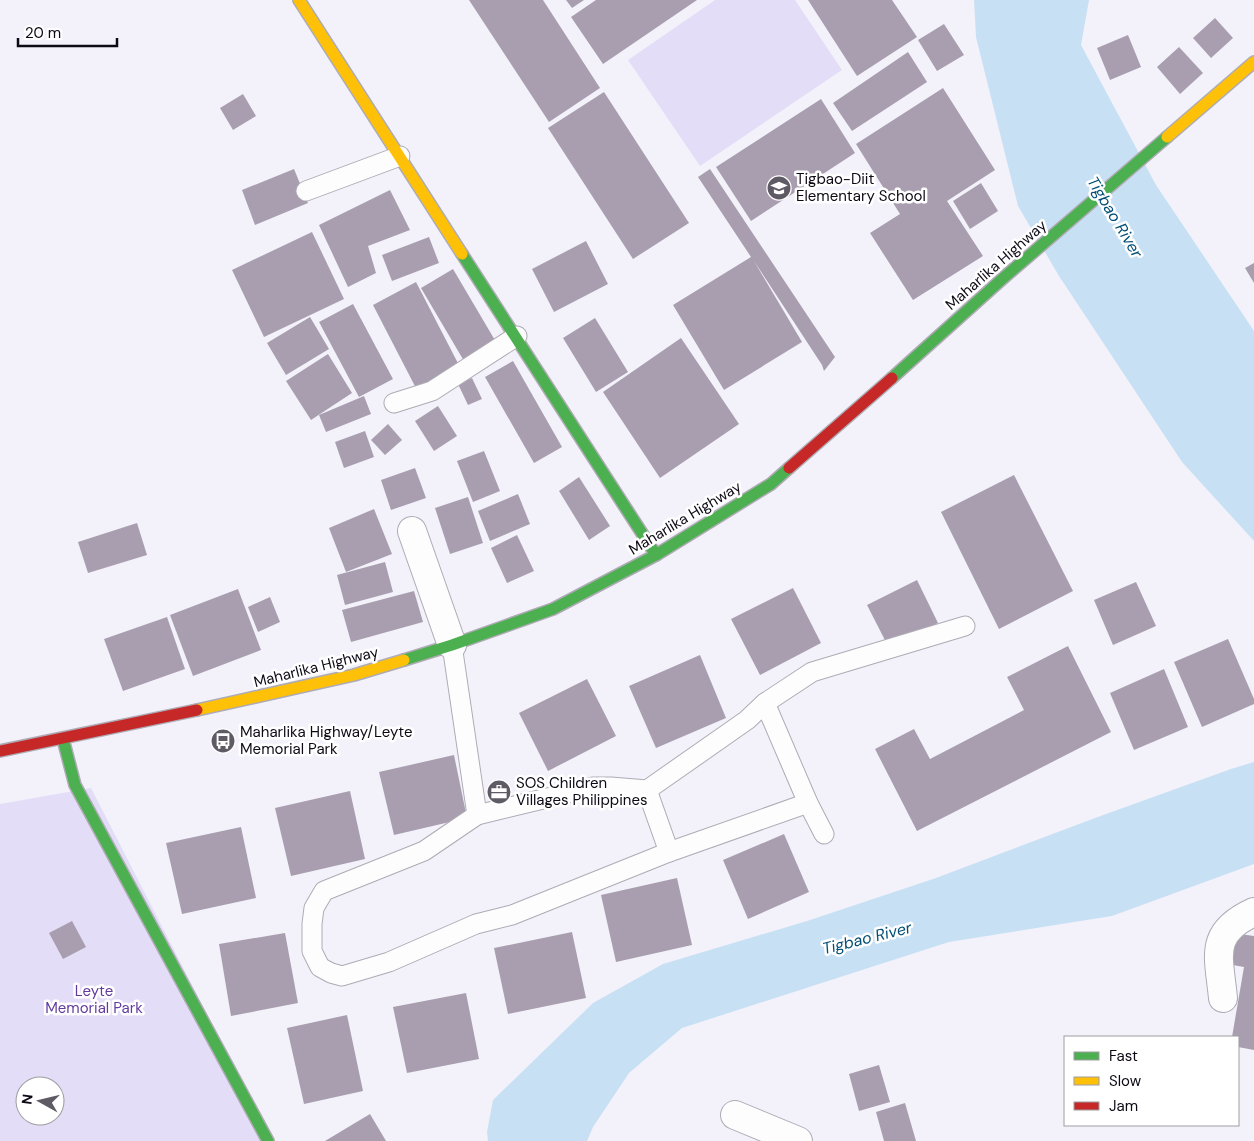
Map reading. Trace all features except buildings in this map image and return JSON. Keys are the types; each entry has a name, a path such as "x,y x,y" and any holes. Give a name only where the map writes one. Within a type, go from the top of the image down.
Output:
{"main road":[{"path":"299,0 517,336 656,555"},
{"name":"Maharlika Highway","path":"0,751 354,675 452,645 553,609 656,555 772,484 1001,280 1254,62"},
{"path":"63,739 75,785 268,1141"}],"street":[{"path":"412,531 452,645"},
{"path":"1223,998 1218,954 1220,940 1227,930 1254,912"},
{"path":"735,1115 798,1141"}],"lane":[{"path":"306,191 400,156"},
{"path":"394,403 432,391 517,336"},
{"path":"808,803 669,852 512,915 476,924 389,962 342,976 320,967 312,951 314,908 324,890 424,851 477,816 593,787 647,790 747,720 765,703 812,672 965,626"},
{"path":"452,645 477,816"},
{"path":"765,703 808,803 824,834"},
{"path":"647,790 669,852"}],"green space":[{"path":"715,0 795,0 842,70 700,166 628,60"},
{"name":"Leyte Memorial Park","path":"91,788 272,1141 0,1141 0,804"}],"water":[{"name":"Tigbao River","path":"974,0 1089,0 1081,45 1156,185 1254,331 1254,541 1182,462 1059,276 1018,206 976,37"},
{"name":"Tigbao River","path":"1254,762 1254,864 1112,916 949,942 682,1028 629,1073 593,1127 587,1141 488,1141 487,1132 493,1100 593,1003 663,964 807,921 936,878 1095,818"}],"traffic: fast":[{"path":"892,378 1001,280 1167,137"},
{"path":"462,254 656,555"},
{"path":"404,660 553,609 656,555 771,484 789,468"},
{"path":"63,739 75,785 268,1141"}],"traffic: slow":[{"path":"299,0 462,254"},
{"path":"1167,137 1254,62"},
{"path":"197,710 354,675 404,660"}],"traffic: jam":[{"path":"789,468 892,378"},
{"path":"0,751 197,710"}],"place":[{"name":"Tigbao-Diit Elementary School","path":"779,188"},
{"name":"Maharlika Highway/Leyte Memorial Park","path":"223,741"},
{"name":"SOS Children Villages Philippines","path":"499,792"}]}
